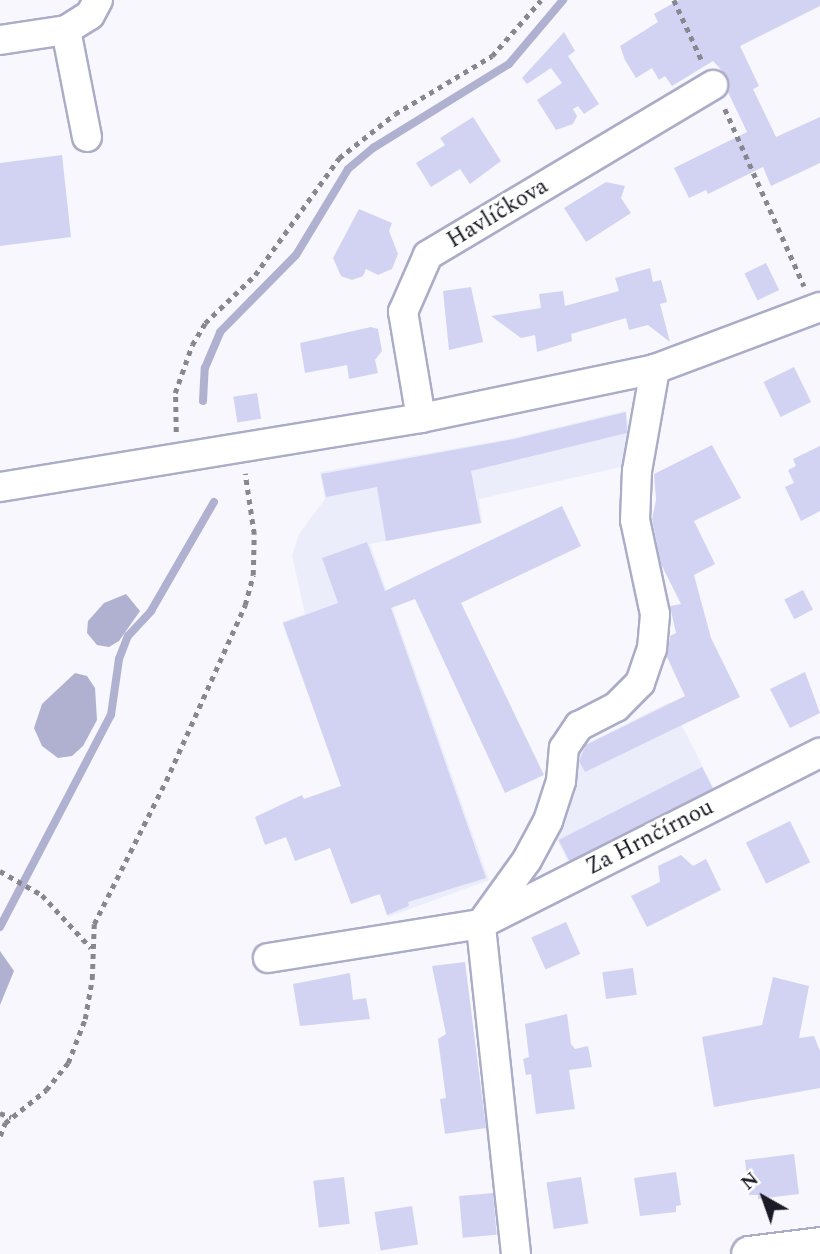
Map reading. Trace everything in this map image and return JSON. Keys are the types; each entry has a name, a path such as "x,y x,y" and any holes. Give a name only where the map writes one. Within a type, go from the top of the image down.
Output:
{"main road":[{"path":"749,1254 820,1245"}],"street":[{"path":"0,40 66,30 90,15 98,0"},
{"path":"66,30 87,137"},
{"name":"Havlíčkova","path":"421,418 402,312 428,255 713,85"},
{"path":"0,488 176,461 421,418 655,369 818,313"},
{"path":"516,1254 481,924 527,860 548,821 561,781 564,748 579,726 616,707 640,683 652,649 654,614 635,520 637,471 655,369"},
{"name":"Za Hrnčírnou","path":"268,958 481,924 820,753"}],"path":[{"path":"176,461 176,393 180,370 205,323 255,275 339,158 395,114 492,56 541,0"},
{"path":"674,0 818,313"},
{"path":"0,1136 11,1117 46,1090 68,1063 85,1019 94,924 166,781 245,605 253,575 254,534 242,449"},
{"path":"0,871 42,895 92,949"},
{"path":"0,1113 11,1117"}],"shaded area":[{"path":"625,411 631,433 626,466 479,499 482,523 370,544 489,880 388,917 282,622 305,614 292,555 299,534 325,499 320,472 509,439"},
{"path":"670,702 714,789 568,861 551,828 574,750"}],"water":[{"path":"126,594 140,611 119,641 109,647 97,645 87,633 88,621 104,603"},
{"path":"75,673 87,676 95,688 97,720 83,746 72,756 58,758 42,746 34,728 42,704"},
{"path":"0,951 14,971 0,1005"}],"building":[{"path":"679,0 820,0 820,6 740,46 759,86 753,89 776,137 820,117 820,163 771,186 763,167 708,194 706,190 689,198 674,168 747,132 728,92 728,77 713,61 672,86 665,76 659,80 652,68 636,78 625,60 620,46 658,22 654,14"},
{"path":"564,32 575,51 568,56 599,104 584,114 578,106 573,109 577,116 573,124 556,130 537,100 562,83 551,68 527,84 522,78"},
{"path":"473,117 501,161 470,184 460,169 431,187 416,163 445,145 440,138"},
{"path":"62,155 71,237 0,246 0,163"},
{"path":"606,182 625,186 621,198 631,213 586,242 564,208"},
{"path":"359,209 392,223 389,231 398,254 392,269 378,275 366,269 363,276 352,280 341,276 333,258"},
{"path":"766,263 779,290 758,300 744,274"},
{"path":"650,268 653,282 661,280 667,302 660,304 670,342 648,325 629,330 626,318 571,334 572,341 537,352 535,335 521,338 491,316 541,308 539,294 563,291 565,306 619,291 615,278"},
{"path":"471,287 483,342 449,350 443,291"},
{"path":"371,327 378,329 382,351 375,360 378,373 349,379 347,365 305,373 300,343"},
{"path":"794,367 811,402 781,417 763,382"},
{"path":"257,393 261,419 237,422 233,397"},
{"path":"626,412 627,433 471,471 481,523 386,541 377,487 326,497 321,474 514,439"},
{"path":"712,445 741,498 694,521 715,564 694,575 711,638 740,697 585,772 579,761 586,745 685,696 667,657 670,636 676,633 670,606 681,604 661,564 652,519 656,500 654,474"},
{"path":"820,446 820,511 801,521 785,487 794,483 788,470 796,466 793,459"},
{"path":"562,506 581,546 461,603 544,775 505,793 415,599 391,608 486,878 408,902 409,906 387,915 380,894 351,904 330,848 295,861 286,837 265,845 255,817 302,795 304,799 341,786 283,623 338,603 322,558 367,542 385,591"},
{"path":"803,590 813,610 794,619 784,600"},
{"path":"805,672 820,713 790,728 770,689"},
{"path":"702,767 713,789 570,862 559,840"},
{"path":"790,821 810,862 766,884 746,842"},
{"path":"681,855 693,866 706,859 721,890 647,927 631,896 660,882 658,866"},
{"path":"566,922 580,954 546,969 531,937"},
{"path":"465,962 486,1128 445,1134 440,1099 446,1098 438,1039 446,1034 432,966"},
{"path":"633,968 637,995 606,999 602,972"},
{"path":"350,973 353,1000 366,998 370,1019 300,1026 293,984"},
{"path":"773,977 809,986 799,1038 814,1036 820,1051 820,1088 714,1107 702,1037 762,1025"},
{"path":"567,1014 571,1044 575,1049 588,1046 592,1067 569,1070 575,1109 536,1114 531,1074 526,1075 523,1059 529,1057 525,1024"},
{"path":"794,1154 799,1194 758,1199 758,1195 749,1195 745,1160"},
{"path":"676,1172 681,1205 676,1206 676,1212 640,1216 634,1178"},
{"path":"344,1177 350,1224 319,1227 313,1181"},
{"path":"581,1177 588,1223 554,1229 546,1182"},
{"path":"493,1193 497,1235 463,1238 459,1196"},
{"path":"412,1206 418,1245 381,1250 374,1212"}],"waterway":[{"path":"203,401 205,368 220,332 296,255 348,169 373,148 509,64 563,0"},
{"path":"0,927 111,715 119,659 128,636 151,611 214,502"}]}
